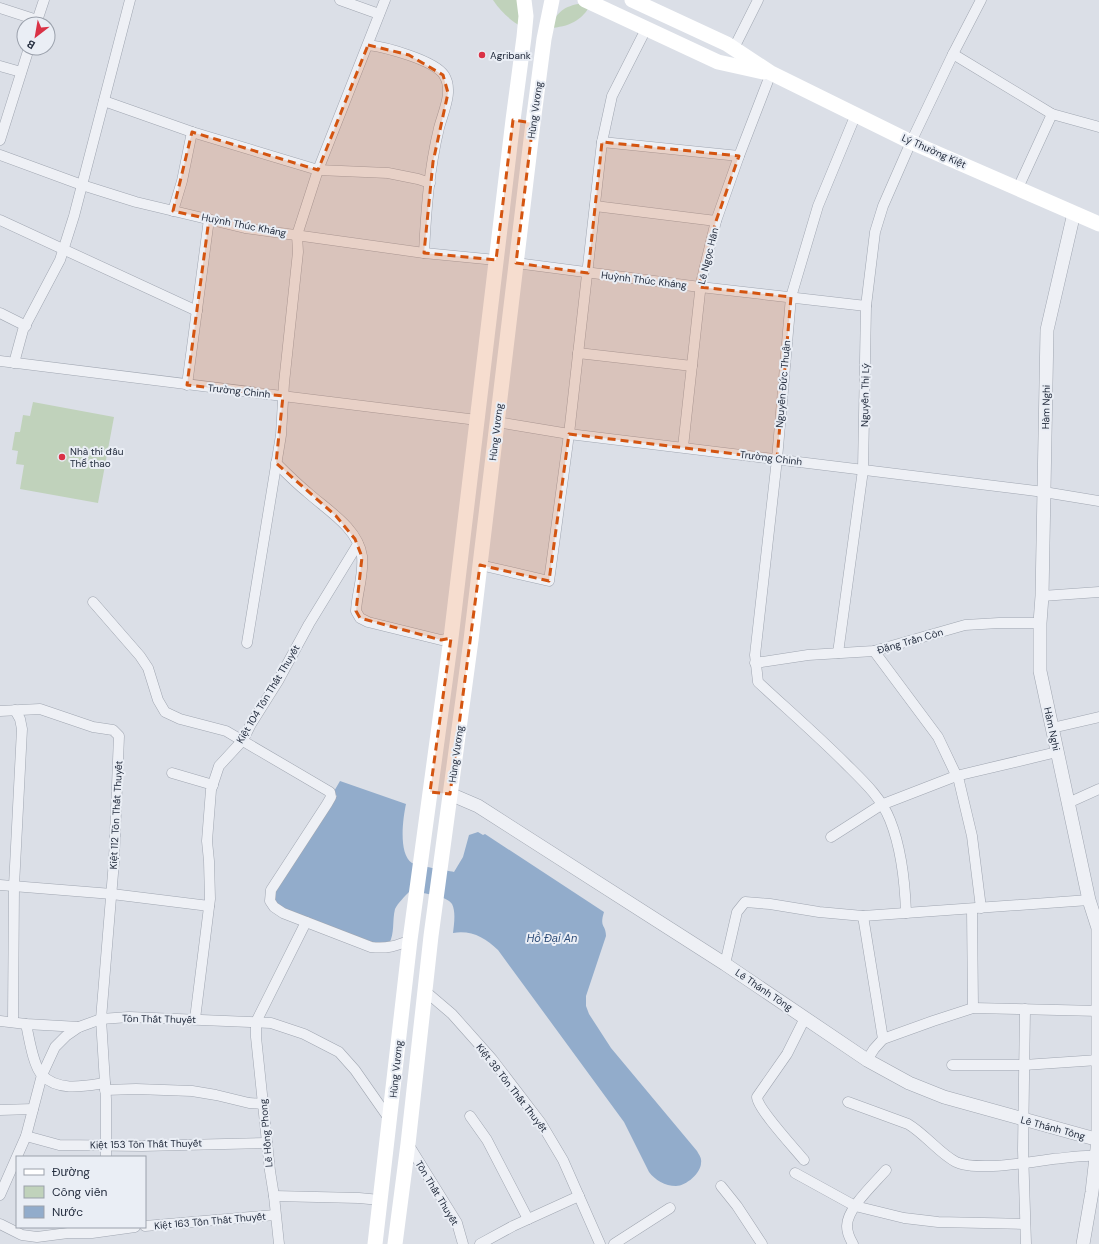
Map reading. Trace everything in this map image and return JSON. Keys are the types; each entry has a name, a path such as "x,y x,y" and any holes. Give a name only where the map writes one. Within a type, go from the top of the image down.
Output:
{"main road":[{"name":"Hùng Vương","path":"375,1244 410,940 451,638 512,120 524,37 526,16 524,0"},
{"name":"Hùng Vương","path":"395,1244 436,898 471,640 533,123 544,39 552,0"},
{"name":"Lý Thường Kiệt","path":"585,0 718,62 771,74"},
{"name":"Lý Thường Kiệt","path":"632,0 734,48 771,74 911,142 1099,224"},
{"path":"512,120 533,123"},
{"path":"496,260 516,263"},
{"path":"477,420 497,422"},
{"path":"460,562 480,565"},
{"path":"451,638 471,640"},
{"path":"430,792 450,794"},
{"path":"390,1120 408,1144"}],"street":[{"path":"39,16 44,0"},
{"path":"14,363 26,326 60,260 82,185 130,0"},
{"path":"340,0 379,14"},
{"path":"247,643 281,435 283,396 298,252 297,235 318,170 385,0"},
{"path":"734,48 758,0"},
{"name":"Nguyễn Thị Lý","path":"838,654 863,470 866,306 876,232 883,206 911,142 953,54 982,0"},
{"path":"0,8 21,16"},
{"path":"480,565 549,581 569,434 602,142 612,96 655,11"},
{"path":"368,45 378,46 409,55 436,68 444,75 447,85 448,93 439,129 426,210 424,253"},
{"path":"953,54 1052,114 1099,127"},
{"path":"0,140 26,56"},
{"path":"0,66 21,72"},
{"name":"Lê Ngọc Hân","path":"683,447 700,287 716,221 739,156 771,74"},
{"path":"104,101 192,132 318,170 388,173 430,183"},
{"name":"Nguyễn Đức Thuận","path":"856,114 818,206 791,297 777,459 755,656 758,682 834,752 873,791 890,820 900,853 905,883 906,914"},
{"path":"1018,188 1052,114"},
{"path":"173,210 182,181 192,132"},
{"path":"602,142 739,156"},
{"name":"Huỳnh Thúc Kháng","path":"0,155 82,185 136,202 245,228 424,253 496,260"},
{"path":"595,206 716,221"},
{"name":"Hàm Nghi","path":"1074,213 1047,330 1040,671 1089,900 1099,928 1098,1140 1096,1156 1096,1191 1082,1244"},
{"path":"187,385 209,219"},
{"path":"0,220 197,311"},
{"name":"Huỳnh Thúc Kháng","path":"516,263 700,287 866,306"},
{"path":"0,313 26,326"},
{"path":"578,353 692,366"},
{"name":"Trường Chinh","path":"0,361 477,420"},
{"name":"Trường Chinh","path":"497,422 569,434 1044,492 1099,501"},
{"path":"276,463 301,487 336,516 348,529 358,544 362,557 362,574 356,611 360,618 368,622 441,640 451,638"},
{"name":"Kiệt 104 Tôn Thất Thuyết","path":"195,1020 209,906 209,861 207,841 211,790 219,766 243,740 251,724 278,681 309,624 358,544"},
{"path":"1042,596 1099,592"},
{"path":"93,602 117,631 133,647 148,668 158,700 165,712 180,720 226,731 330,792 331,797 327,804 271,890 270,901 274,907 283,913 371,947 393,947 410,940"},
{"name":"Đặng Trần Côn","path":"756,663 808,655 874,651 965,625 1040,623"},
{"path":"874,651 938,736 959,781 972,836 976,909 973,1008"},
{"name":"Kiệt 112 Tôn Thất Thuyết","path":"0,711 40,709 93,726 112,730 119,736 112,894 101,1019 105,1086 106,1156"},
{"path":"13,1022 14,886 22,729 20,719 15,710"},
{"path":"1052,728 1099,717"},
{"path":"831,837 881,805 956,776 1057,752"},
{"path":"172,773 213,785"},
{"path":"1068,804 1099,789"},
{"name":"Lê Thánh Tông","path":"450,794 478,806 725,964 867,1060 909,1083 944,1097 1098,1140"},
{"path":"0,885 112,894 209,906"},
{"path":"725,964 737,912 745,902 863,916 1089,900"},
{"path":"863,916 883,1039"},
{"path":"256,1022 306,922"},
{"name":"Kiệt 38 Tôn Thất Thuyết","path":"425,991 452,1014 492,1059 542,1123 563,1160 600,1244"},
{"path":"867,1060 883,1039 933,1020 973,1008 1099,1011"},
{"path":"1025,1009 1023,1163 1026,1244"},
{"name":"Tôn Thất Thuyết","path":"17,1156 26,1136 42,1075 54,1047 79,1027 101,1019 129,1018 271,1023 304,1034 339,1052 355,1070 390,1120"},
{"path":"804,1160 758,1103 757,1098 784,1060 805,1018"},
{"path":"0,1021 79,1027"},
{"name":"Lê Hồng Phong","path":"256,1022 256,1037 279,1244"},
{"path":"26,1024 33,1056 42,1075 61,1086 105,1086 136,1089 192,1091 249,1103 263,1104"},
{"path":"952,1065 1024,1065 1098,1060"},
{"path":"848,1102 908,1124 918,1130 949,1157 957,1162 981,1166 1096,1156"},
{"path":"0,1110 33,1109"},
{"path":"470,1116 487,1140 528,1219"},
{"name":"Kiệt 153 Tôn Thất Thuyết","path":"26,1136 59,1145 142,1146 267,1143"},
{"name":"Tôn Thất Thuyết","path":"408,1144 457,1223 463,1244"},
{"name":"Tôn Thất Thuyết","path":"0,1195 16,1159"},
{"path":"853,1244 850,1239 847,1226 849,1217 855,1206 886,1170"},
{"path":"795,1173 855,1206 904,1218 938,1222 1025,1224"},
{"path":"721,1186 737,1206 762,1244"},
{"path":"274,1196 359,1198 380,1200"},
{"path":"480,1244 528,1219 579,1196"},
{"path":"614,1244 670,1208"},
{"name":"Kiệt 163 Tôn Thất Thuyết","path":"146,1226 276,1215"},
{"path":"0,1224 22,1235 37,1237 121,1228"}],"highlighted area":[{"path":"368,45 409,55 443,75 448,93 433,162 424,253 496,260 513,120 533,123 516,263 588,273 602,142 739,156 716,221 699,287 791,297 777,459 569,434 549,581 480,565 450,794 430,792 451,638 441,640 360,618 356,611 362,557 355,539 336,516 276,463 283,396 187,385 209,219 173,211 192,132 318,170"}],"green space":[{"path":"493,0 518,0 522,27 506,15"},
{"path":"591,4 583,15 574,22 563,26 550,28 560,12 572,5"},
{"name":"Nhà thi đấu Thể thao","path":"33,402 114,417 98,503 20,489 24,465 16,464 18,451 12,450 15,432 20,432 23,415 30,416"}],"water":[{"name":"Hồ Đại An","path":"340,781 406,804 403,826 403,844 405,852 412,863 454,872 463,857 469,835 478,832 483,835 485,834 604,912 602,923 606,936 586,996 586,1006 589,1014 611,1048 697,1151 701,1160 700,1167 696,1175 684,1184 672,1186 657,1180 651,1175 624,1122 498,950 478,936 460,932 453,933 454,911 452,904 445,898 410,891 395,909 392,936 389,944 381,947 273,910 268,900 337,796 333,793"}],"place":[{"name":"Agribank","path":"482,55"},
{"name":"Nhà thi đấu Thể thao","path":"62,457"}]}
